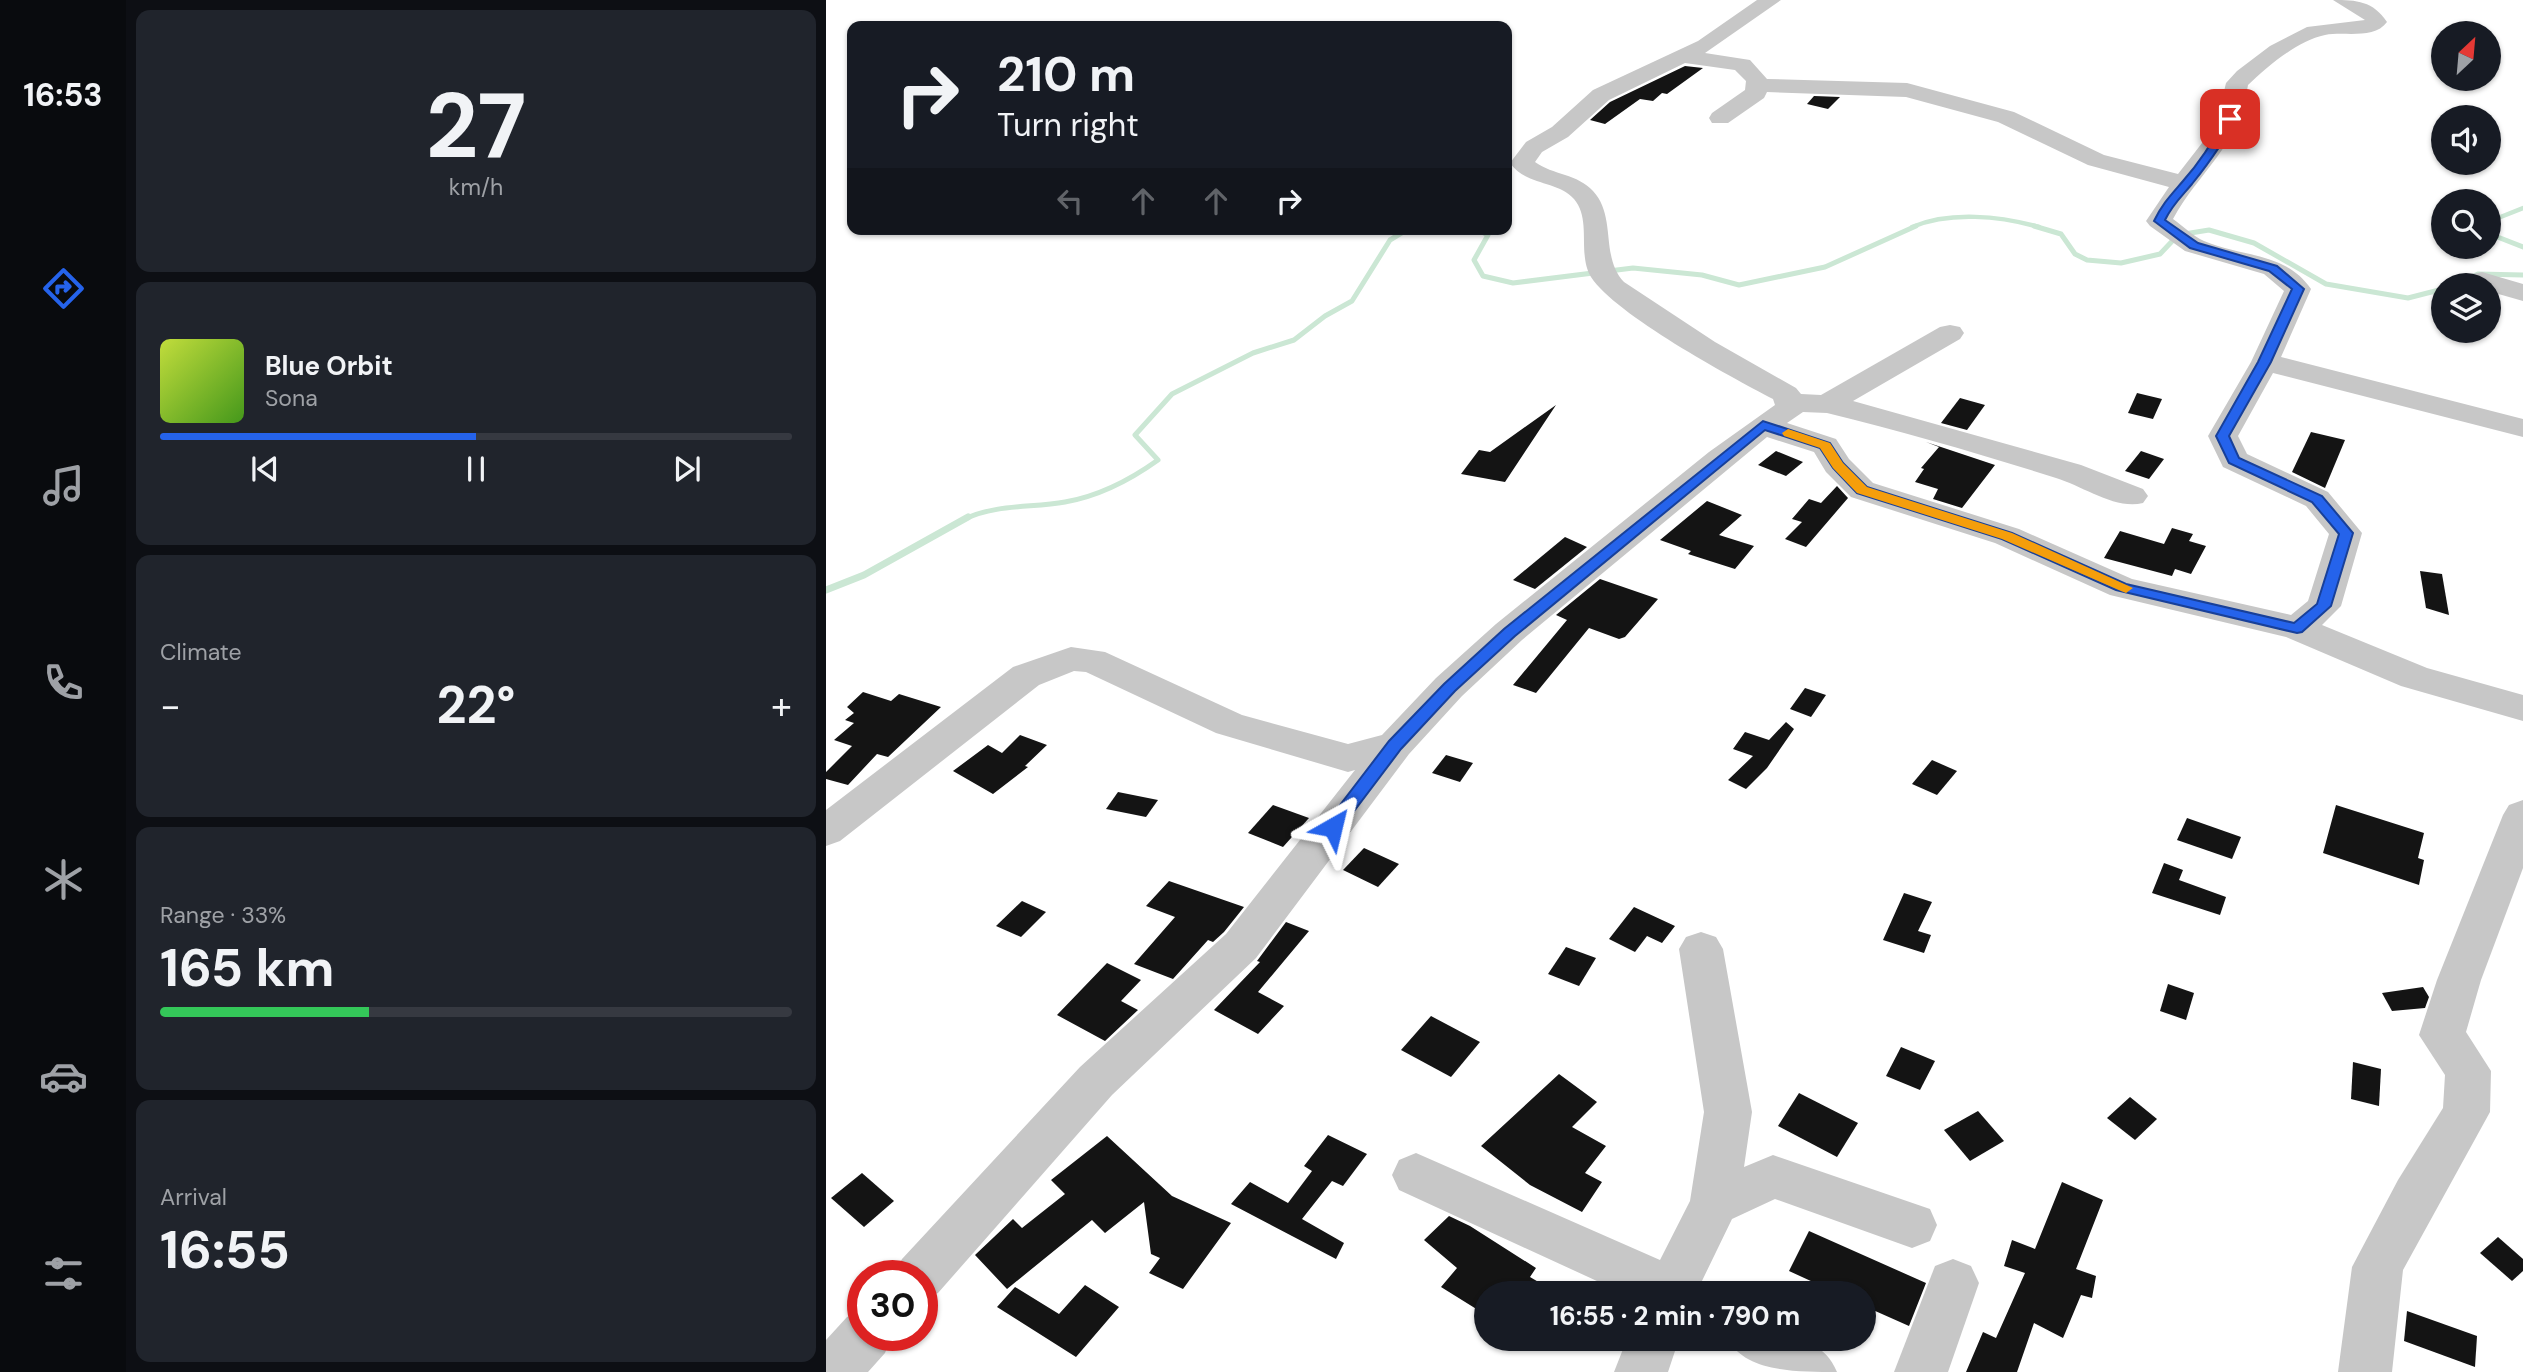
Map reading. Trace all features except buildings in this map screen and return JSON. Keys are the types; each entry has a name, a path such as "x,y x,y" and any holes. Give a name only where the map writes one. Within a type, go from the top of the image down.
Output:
{"street":[{"path":"934,1260 1096,1081 1241,946 1395,745 1449,687 1509,632 1776,414 1786,394 1735,368 1617,290 1601,272 1599,238 1589,200 1577,187 1530,172 1522,163 1534,147 1560,132 1601,95 1683,56 1771,0"},
{"path":"2297,628 2324,606 2346,533 2317,499 2234,460 2223,436 2265,362 2298,289 2273,268 2194,246 2160,221 2167,203 2187,184 2223,135 2236,104 2237,83 2258,62 2321,29 2365,28 2377,22 2371,13 2343,0"},
{"path":"1683,56 1742,65 1757,80 1756,93 1720,118"},
{"path":"1756,85 1907,90 2006,117 2096,160 2187,184"},
{"path":"2501,286 2523,293"},
{"path":"1776,414 1826,404 1950,333"},
{"path":"2265,362 2523,428"},
{"path":"1826,404 2070,472 2132,496"},
{"path":"1776,414 1825,446 1838,465 1862,490 2007,536 2122,587 2297,628 2414,677 2523,708"},
{"path":"826,831 1026,676 1071,659 1092,660 1229,724 1348,758 1395,745"},
{"path":"2365,1372 2378,1267 2415,1196 2466,1112 2468,1071 2442,1035 2459,980 2523,816"},
{"path":"1678,1281 1714,1203 1728,1112 1701,949"},
{"path":"1416,1175 1649,1281"},
{"path":"1714,1203 1773,1177 1912,1225"},
{"path":"1922,1372 1953,1283"},
{"path":"833,1372 852,1351"},
{"path":"1641,1372 1649,1351"},
{"path":"1774,1351 1810,1372"}],"waterway":[{"path":"2501,217 2523,208"},
{"path":"1912,227 1959,217 1992,218 2039,227"},
{"path":"1488,235 1474,260 1483,276 1513,283 1633,268 1702,275 1739,285 1825,267 1916,226"},
{"path":"2034,226 2061,234 2075,254 2087,260 2121,263 2160,254 2178,235 2209,230 2254,243 2326,284 2408,298 2431,292"},
{"path":"965,519 989,511 1053,504 1090,496 1114,486 1158,460 1135,435 1172,394 1253,353 1294,340 1325,316 1352,301 1390,240 1398,235"},
{"path":"2501,238 2523,247"},
{"path":"2501,275 2523,275"},
{"path":"826,590 864,575 968,517"}],"slow traffic":[{"path":"1788,433 1825,446 1838,465 1862,490 2007,536 2126,588"}],"route":[{"path":"1333,827 1395,745 1449,687 1509,632 1763,425 1825,446 1838,465 1862,490 2007,536 2122,587 2297,628 2324,606 2346,533 2317,499 2234,460 2223,436 2265,362 2298,289 2273,268 2194,246 2160,221 2167,203 2187,184 2223,135 2230,119"}]}
